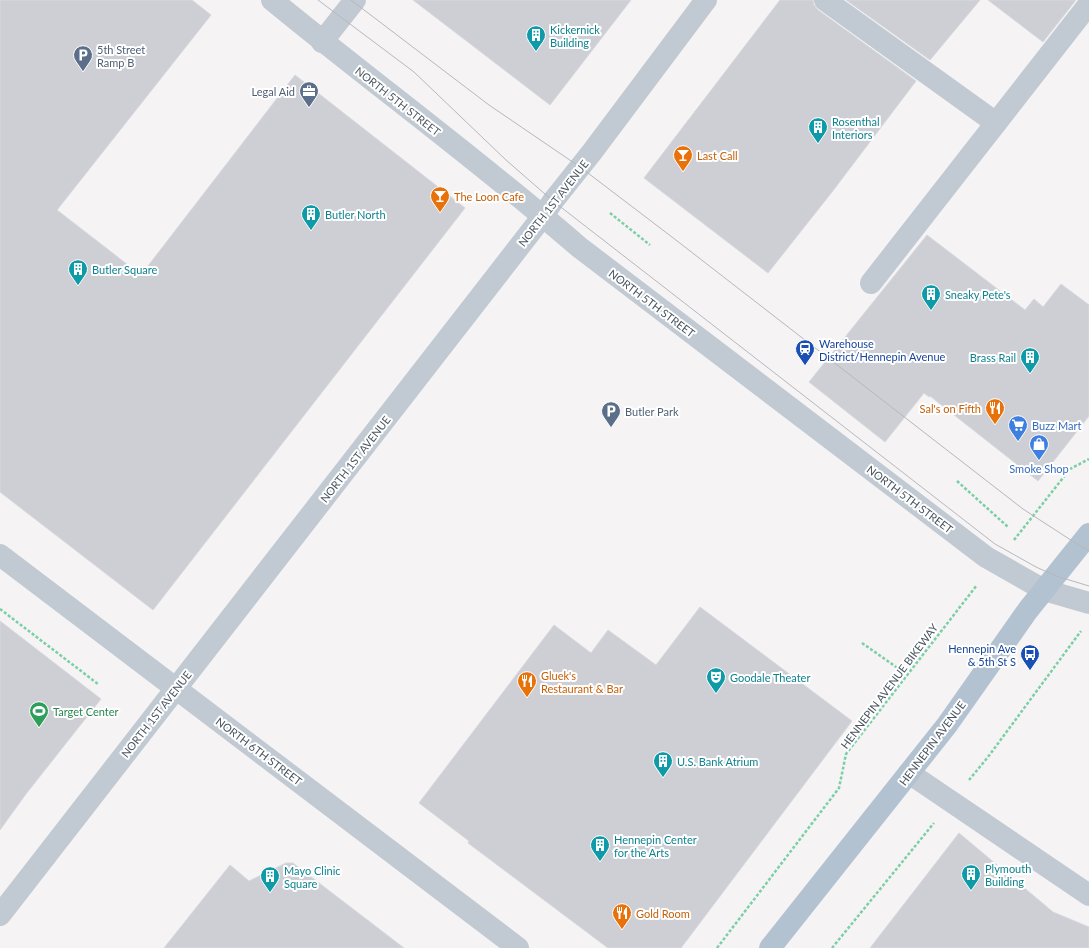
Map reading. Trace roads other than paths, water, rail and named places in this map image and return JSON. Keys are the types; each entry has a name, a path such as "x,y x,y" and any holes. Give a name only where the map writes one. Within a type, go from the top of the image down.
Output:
{"main road":[{"name":"HENNEPIN AVENUE","path":"770,948 947,725 1028,610 1089,534"}],"street":[{"name":"NORTH 5TH STREET","path":"272,0 322,42 543,216 579,247 986,557 1044,590 1089,603"},
{"path":"322,42 355,0"},
{"name":"NORTH 1ST AVENUE","path":"0,915 543,216 553,200 592,152 706,0"},
{"path":"825,0 996,123"},
{"path":"871,283 1089,4"},
{"name":"NORTH 6TH STREET","path":"0,555 518,948"},
{"path":"908,773 1089,895"}],"tram line":[{"path":"318,0 414,72 506,160 553,201 995,544 1036,567 1056,576 1089,586"},
{"path":"351,0 489,105 580,167 1023,509 1080,546 1089,550"}],"place":[{"name":"Kickernick Building","path":"536,52"},
{"name":"5th Street Ramp B","path":"83,72"},
{"name":"Legal Aid","path":"309,108"},
{"name":"Rosenthal Interiors","path":"818,144"},
{"name":"Last Call","path":"683,172"},
{"name":"The Loon Cafe","path":"440,213"},
{"name":"Butler North","path":"311,231"},
{"name":"Butler Square","path":"78,286"},
{"name":"Sneaky Pete's","path":"931,311"},
{"name":"Warehouse District/Hennepin Avenue","path":"805,366"},
{"name":"Brass Rail","path":"1030,374"},
{"name":"Sal's on Fifth","path":"995,425"},
{"name":"Butler Park","path":"611,428"},
{"name":"Buzz Mart","path":"1018,442"},
{"name":"Smoke Shop","path":"1039,461"},
{"name":"Hennepin Ave & 5th St S","path":"1030,671"},
{"name":"Goodale Theater","path":"716,694"},
{"name":"Gluek's Restaurant & Bar","path":"527,698"},
{"name":"Target Center","path":"39,728"},
{"name":"U.S. Bank Atrium","path":"663,778"},
{"name":"Hennepin Center for the Arts","path":"600,862"},
{"name":"Plymouth Building","path":"971,891"},
{"name":"Mayo Clinic Square","path":"270,893"},
{"name":"Gold Room","path":"622,930"}]}
